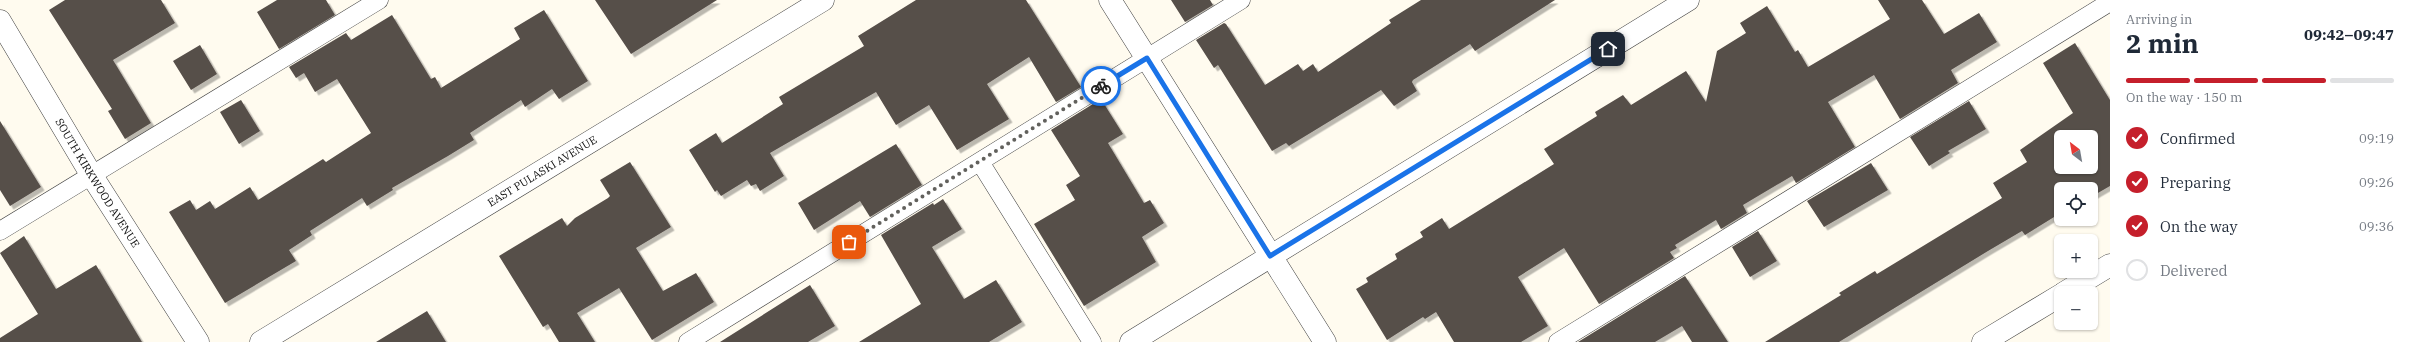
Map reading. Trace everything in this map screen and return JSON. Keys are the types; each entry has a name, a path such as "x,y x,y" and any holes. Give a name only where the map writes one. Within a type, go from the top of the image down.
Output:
{"street":[{"name":"EAST PULASKI AVENUE","path":"261,342 823,0"},
{"path":"1110,0 1325,342"},
{"path":"1131,342 1688,0"},
{"name":"SOUTH KIRKWOOD AVENUE","path":"0,21 92,176 198,342"},
{"path":"2076,286 2110,265"},
{"path":"1983,342 2054,299"}],"lane":[{"path":"0,231 379,0"},
{"path":"688,342 1242,0"},
{"path":"1558,342 2110,2"},
{"path":"980,162 1092,342"}],"building":[{"path":"65,0 161,0 175,23 113,60 151,123 125,139 108,111 112,109 49,10"},
{"path":"277,0 326,0 335,15 279,49 257,12"},
{"path":"595,0 717,0 631,54"},
{"path":"916,0 1026,0 1081,87 1056,102 1029,57 987,84 1009,119 957,150 929,105 896,125 876,92 770,153 784,176 760,191 756,184 751,186 747,180 721,196 717,190 715,192 689,150 716,133 722,143 783,104 779,97 864,46 858,36"},
{"path":"1171,0 1210,0 1213,5 1185,22"},
{"path":"1421,0 1555,0 1475,51 1470,44 1413,80 1412,82 1417,91 1394,106 1381,90 1289,146 1286,143 1272,151 1218,65 1214,68 1196,40 1224,23 1226,24 1265,85 1298,64 1303,71 1313,64 1318,72 1391,23 1389,20"},
{"path":"1878,0 1922,0 1944,34 1979,13 1997,42 1951,70 1958,83 1900,119 1874,75 1828,102 1855,147 1796,183 1792,176 1743,205 1747,213 1721,229 1716,220 1675,245 1677,248 1670,252 1674,258 1599,304 1564,248 1518,277 1548,326 1521,342 1454,342 1436,312 1425,319 1423,317 1387,340 1356,289 1368,282 1366,278 1397,259 1395,254 1423,237 1420,232 1442,218 1449,229 1554,164 1544,149 1597,116 1595,112 1623,95 1631,105 1686,71 1706,102 1717,51 1746,33 1740,23 1767,6 1795,52 1798,50 1808,67 1890,19"},
{"path":"544,10 588,81 559,99 552,89 525,107 521,100 470,133 474,140 392,188 393,190 367,206 362,198 310,231 312,235 289,250 296,261 225,303 169,212 190,200 196,210 210,201 215,209 250,187 258,200 323,159 326,162 371,133 337,79 315,92 304,73 296,78 289,67 346,33 351,40 392,15 431,79 435,77 441,88 520,39 514,28"},
{"path":"2075,43 2110,100 2110,186 2098,193 2098,182 2054,182 2054,217 2025,235 2022,231 1839,342 1765,342 1841,295 1839,293 1875,271 1877,274 2002,198 1993,183 2027,162 2020,150 2073,113 2043,63"},
{"path":"200,45 217,74 191,90 173,61"},
{"path":"1101,99 1123,134 1108,143 1144,203 1150,200 1164,223 1142,237 1156,262 1084,306 1034,224 1075,200 1066,185 1080,176 1051,130"},
{"path":"241,100 260,131 239,144 220,112"},
{"path":"1969,101 1986,129 1948,151 1950,153 1929,166 1910,137"},
{"path":"0,121 41,187 10,206 0,190"},
{"path":"896,144 922,185 870,217 860,201 814,230 798,203"},
{"path":"630,162 671,227 636,248 663,291 696,273 714,302 652,340 619,288 577,313 595,342 559,342 548,324 543,327 499,256 562,218 567,226 575,218 608,198 610,196 600,180"},
{"path":"1871,163 1888,190 1824,227 1807,201"},
{"path":"943,199 962,229 932,247 964,299 996,280 1022,322 989,342 859,342 921,304 881,235 933,203 934,205"},
{"path":"1758,231 1777,261 1750,277 1732,247"},
{"path":"24,236 56,289 96,265 142,342 0,342 0,338 38,314 0,253"},
{"path":"1685,276 1728,342 1692,342 1682,326 1655,342 1578,342"},
{"path":"810,285 835,326 808,342 720,342"},
{"path":"427,311 446,342 376,342"}],"way so far":[{"path":"849,242 1101,86"}],"route":[{"path":"1101,86 1147,58 1270,256 1608,49"}]}
